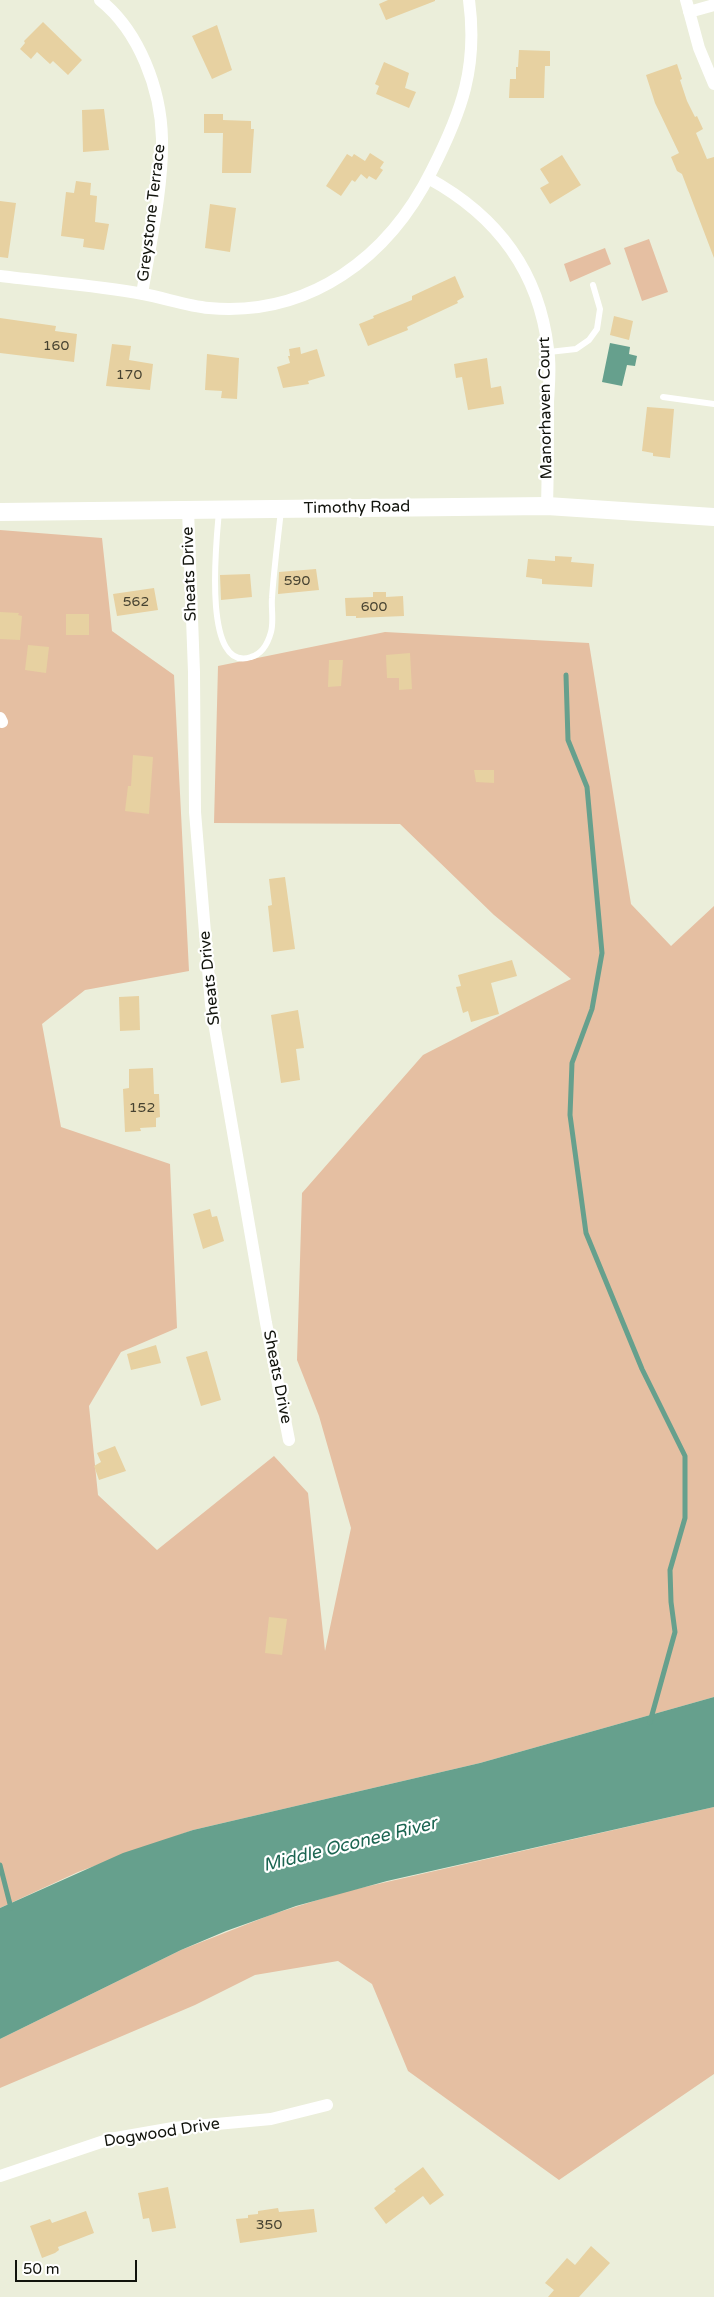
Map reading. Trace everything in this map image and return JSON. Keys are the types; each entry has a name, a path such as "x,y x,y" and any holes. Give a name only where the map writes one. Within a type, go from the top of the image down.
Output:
{"main road":[{"name":"Timothy Road","path":"0,512 547,506 714,517"}],"street":[{"name":"Greystone Terrace","path":"100,0 122,23 135,43 154,89 159,113 162,137 161,162 142,294"},
{"name":"Greystone Terrace","path":"0,276 142,294 208,308 232,308 281,301 304,294 334,281 368,257 402,220 428,178 448,139 465,93 473,44 469,0"},
{"path":"714,5 688,6 699,48 714,84"},
{"name":"Manorhaven Court","path":"428,178 451,190 473,206 492,224 518,258 530,280 538,303 549,352 547,506"},
{"name":"Sheats Drive","path":"188,510 194,672 195,812 211,1005 266,1323 289,1440"},
{"name":"Dogwood Drive","path":"0,2176 110,2139 173,2128 271,2119 327,2105"}],"lane":[{"path":"549,352 576,349 589,340 597,329 600,309 593,285"},
{"path":"663,397 714,404"},
{"path":"219,510 214,571 220,635 224,647 233,656 246,659 258,655 266,645 271,630 272,599 281,509"}],"shaded area":[{"path":"649,239 668,292 642,301 624,248"},
{"path":"605,248 611,264 570,282 564,264"},
{"path":"0,530 102,538 112,631 174,675 189,971 85,990 42,1024 61,1127 170,1164 177,1328 121,1352 89,1406 98,1495 157,1550 274,1456 308,1493 325,1651 351,1528 319,1416 297,1360 302,1193 423,1055 571,979 494,915 400,824 214,823 218,666 385,632 589,643 631,904 671,946 714,906 714,1697 480,1763 193,1830 78,1872 0,1908"},
{"path":"714,1807 714,2074 559,2180 408,2071 372,1984 338,1961 255,1975 195,2005 0,2088 0,2039 181,1950 273,1914 343,1892"}],"water":[{"path":"610,343 630,347 629,354 637,356 635,366 627,365 622,386 602,382"},
{"name":"Middle Oconee River","path":"714,1697 714,1807 387,1881 296,1906 226,1931 181,1950 0,2039 0,1908 123,1853 193,1830 480,1763"}],"building":[{"path":"388,0 435,1 386,20 379,4"},
{"path":"43,22 82,60 68,75 53,61 50,64 37,52 31,59 20,49 25,43 24,41"},
{"path":"217,25 232,70 212,79 192,36"},
{"path":"519,50 550,51 550,66 545,66 544,98 509,98 510,79 516,79"},
{"path":"384,62 409,73 405,88 416,92 409,108 376,94 379,86 375,84"},
{"path":"677,64 687,101 703,129 696,133 707,159 714,157 714,258 682,174 677,171 671,157 679,153 655,103 646,75"},
{"path":"104,109 109,150 83,152 82,110"},
{"path":"204,114 223,114 223,120 251,121 251,129 254,129 251,173 222,173 223,133 204,133"},
{"path":"370,153 384,162 380,168 383,170 376,180 369,176 367,179 361,174 355,182 352,180 341,196 326,186 347,154 352,157 354,154 365,161"},
{"path":"562,155 581,185 550,204 540,188 549,183 540,169"},
{"path":"76,181 91,183 90,195 97,196 95,222 109,224 104,250 83,247 84,239 61,236 66,192 74,193"},
{"path":"0,201 16,203 8,258 0,257"},
{"path":"210,204 236,208 230,252 205,248"},
{"path":"455,276 464,297 457,301 458,303 407,327 408,330 368,346 359,324 374,318 373,316 412,300 412,296"},
{"path":"614,316 633,321 629,340 610,335"},
{"path":"0,318 56,326 55,331 77,334 74,362 0,353"},
{"path":"112,344 131,346 129,360 153,364 150,390 106,386"},
{"path":"300,347 301,354 317,349 325,376 308,381 309,384 283,388 277,367 290,363 289,349"},
{"path":"207,354 239,358 237,399 221,398 222,391 205,390"},
{"path":"487,358 491,388 501,386 504,404 468,410 462,377 456,378 454,364"},
{"path":"647,407 674,409 670,458 653,456 653,453 642,451"},
{"path":"555,556 572,557 571,562 594,564 592,587 542,584 542,579 526,577 528,559 555,561"},
{"path":"316,569 319,590 278,594 279,572"},
{"path":"250,574 252,597 221,600 220,575"},
{"path":"154,588 158,610 117,616 113,594"},
{"path":"373,592 386,592 386,597 403,596 404,616 356,618 356,616 346,616 345,598 373,597"},
{"path":"0,612 19,613 18,615 22,616 20,640 0,639"},
{"path":"66,614 89,614 89,635 66,635"},
{"path":"28,645 49,647 46,673 25,670"},
{"path":"410,653 412,689 399,690 399,678 387,678 386,655"},
{"path":"329,660 343,660 341,686 328,687"},
{"path":"133,755 153,757 149,814 125,811 128,786 131,786"},
{"path":"474,770 494,770 494,783 476,782"},
{"path":"285,877 295,949 273,952 268,906 272,905 269,879"},
{"path":"512,960 517,976 491,983 499,1014 471,1022 468,1011 463,1013 456,987 461,986 458,975"},
{"path":"139,996 140,1030 120,1031 119,997"},
{"path":"298,1010 304,1048 296,1049 300,1080 281,1083 271,1015"},
{"path":"153,1068 154,1094 159,1094 160,1117 156,1118 156,1127 140,1128 141,1131 125,1132 123,1089 129,1088 129,1069"},
{"path":"210,1209 212,1217 217,1216 224,1241 203,1249 193,1214"},
{"path":"156,1345 161,1363 131,1370 127,1354"},
{"path":"207,1351 221,1400 201,1406 186,1357"},
{"path":"115,1446 126,1471 99,1480 94,1466 101,1462 97,1453"},
{"path":"269,1617 287,1619 282,1655 265,1653"},
{"path":"423,2167 444,2195 430,2205 423,2196 386,2224 374,2208 396,2191 394,2189"},
{"path":"168,2187 176,2228 152,2232 149,2218 143,2219 138,2193"},
{"path":"278,2208 279,2212 314,2209 317,2232 240,2243 236,2219 248,2218 248,2215 258,2214 258,2211"},
{"path":"86,2211 94,2233 58,2247 59,2250 55,2253 42,2258 30,2226 50,2219 52,2223"},
{"path":"591,2246 610,2263 579,2297 548,2297 554,2290 545,2283 567,2258 575,2265"}],"waterway":[{"path":"566,675 568,740 587,787 602,953 592,1009 572,1063 570,1115 586,1233 642,1369 685,1456 685,1518 670,1570 671,1602 675,1632 650,1722"},
{"path":"0,1865 11,1908"}]}
